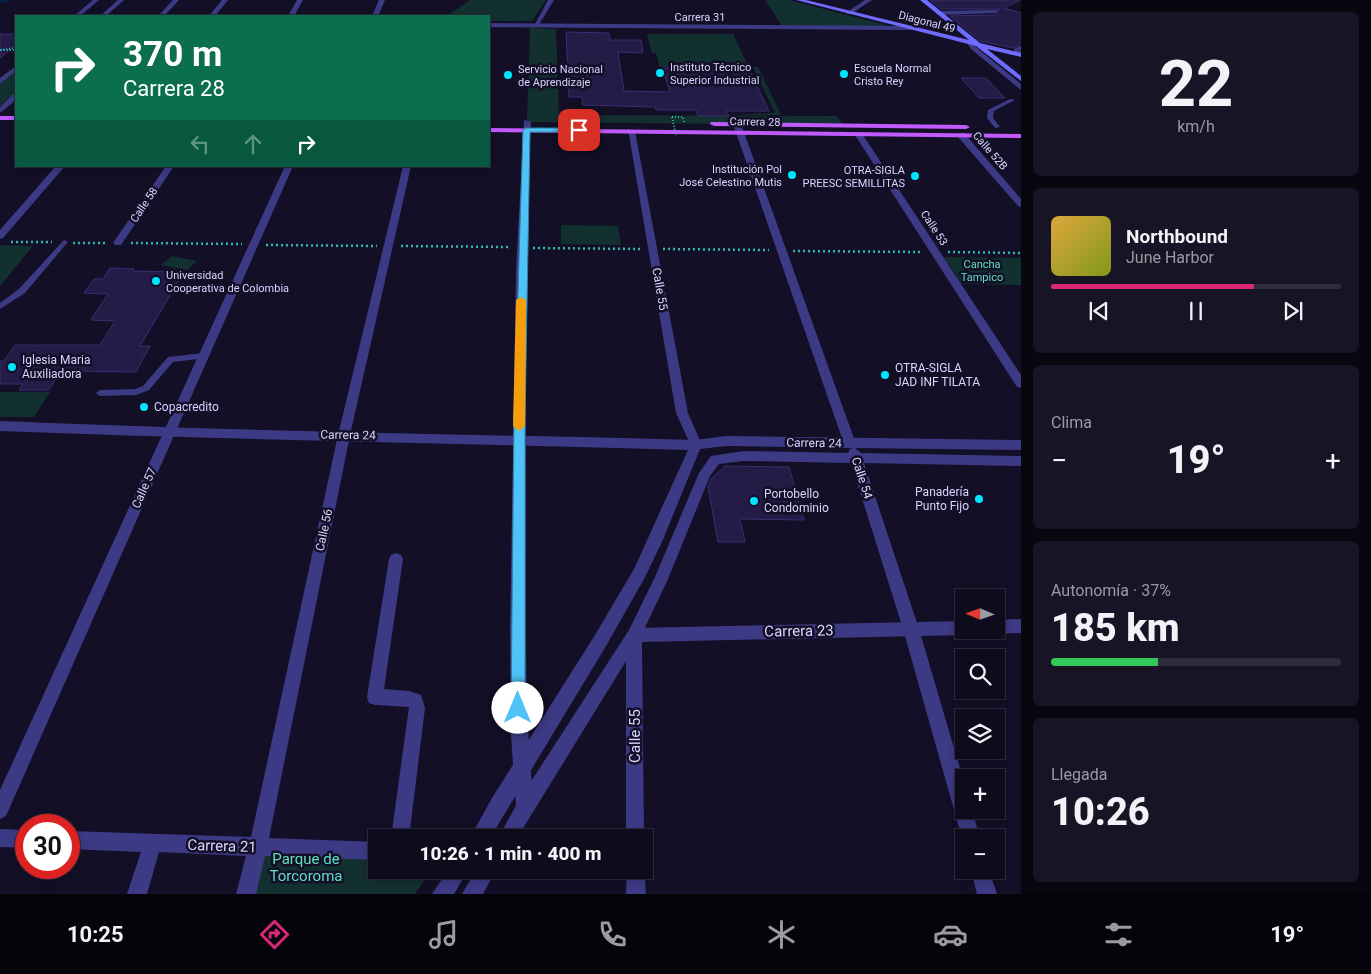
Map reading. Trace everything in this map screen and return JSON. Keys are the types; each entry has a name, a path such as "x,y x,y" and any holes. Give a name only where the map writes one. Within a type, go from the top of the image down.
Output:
{"main road":[{"name":"Diagonal 49","path":"799,0 974,42"},
{"name":"Diagonal 49","path":"812,0 910,28 1019,52"},
{"path":"923,0 1021,79"},
{"path":"1019,52 1021,64"},
{"path":"0,118 15,118"},
{"name":"Carrera 28","path":"490,122 527,126 631,130 1021,128"},
{"path":"0,125 15,125"},
{"name":"Carrera 28","path":"490,130 527,126 739,129 859,135 1021,136"}],"street":[{"path":"78,15 96,0"},
{"path":"104,15 120,0"},
{"path":"162,15 176,0"},
{"path":"213,15 225,0"},
{"path":"291,15 300,0"},
{"path":"376,15 382,0"},
{"path":"536,25 551,0"},
{"path":"851,12 869,0"},
{"path":"939,13 996,11"},
{"name":"Carrera 31","path":"490,25 910,28"},
{"path":"974,42 979,54 1021,88"},
{"path":"0,82 15,69"},
{"path":"0,111 15,97"},
{"path":"525,806 520,766 518,708 519,439 527,126"},
{"name":"Calle 54","path":"739,129 853,451 911,629 968,829"},
{"name":"Calle 55","path":"631,130 682,412 685,423 696,445"},
{"name":"Calle 53","path":"859,135 1021,384"},
{"name":"Calle 52B","path":"961,135 1021,204"},
{"path":"0,236 60,167"},
{"name":"Calle 58","path":"118,243 169,167"},
{"name":"Calle 57","path":"0,810 289,167"},
{"name":"Calle 56","path":"246,894 258,847 344,435 407,167"},
{"name":"Carrera 24","path":"1,427 169,433 344,435 696,445 726,441 1021,461"},
{"path":"484,829 520,766 608,628 641,571 696,445 715,460 705,473 661,579 634,635 512,829"},
{"name":"Carrera 24","path":"715,460 744,456 1021,445"},
{"path":"396,558 375,697 380,699 409,698 415,701 417,708 401,829"},
{"path":"1005,627 1021,626"},
{"name":"Carrera 23","path":"634,635 955,628"},
{"name":"Calle 55","path":"634,635 636,829"},
{"path":"0,838 15,839"},
{"name":"Carrera 21","path":"80,840 368,851"},
{"path":"137,894 153,843"},
{"path":"442,894 453,879"},
{"path":"472,894 481,879"},
{"path":"636,879 636,894"},
{"path":"983,879 987,894"}],"lane":[{"path":"998,127 990,118 991,110 1012,100"},
{"path":"0,307 22,291 65,242"},
{"path":"100,393 136,392 146,388 171,359 204,356"}],"path":[{"path":"676,135 672,117 683,117"}],"green space":[{"path":"470,0 546,0 532,21 490,21 490,15 448,15"},
{"path":"765,0 789,0 898,28 782,26"},
{"path":"530,28 556,29 559,115 837,116 843,125 527,122"},
{"path":"647,34 733,34 749,68 660,67 656,53 652,53"},
{"path":"753,67 758,67 781,115 730,115 775,113"},
{"path":"15,71 15,92 0,106 0,85"},
{"path":"561,225 618,226 621,245 561,244"},
{"path":"0,245 33,246 0,286"},
{"path":"172,256 197,261 187,270 161,265"},
{"name":"Cancha Tampico","path":"944,257 1021,258 1021,285 962,284"},
{"path":"0,392 50,392 34,417 0,417"},
{"name":"Parque de Torcoroma","path":"259,839 368,842 368,879 425,879 415,894 248,894"}],"building":[{"path":"930,0 1020,0 1004,8 1021,13 1021,43 1013,48 980,41 950,16 996,15 999,9 941,9"},
{"path":"566,32 609,33 610,40 641,40 643,53 618,52 624,91 670,92 662,68 749,69 769,111 726,111 729,116 698,116 696,110 656,110 655,107 583,105 582,97 569,97"},
{"path":"0,34 15,34 15,46 0,58"},
{"path":"961,78 986,78 1005,98 979,98"},
{"path":"110,268 134,269 133,271 184,272 140,346 150,346 136,372 61,371 49,390 19,390 23,384 0,384 0,361 4,361 15,345 100,345 115,321 91,320 108,294 84,293 94,279 103,279"},
{"name":"Portobello Condominio","path":"725,466 789,467 804,520 740,519 745,542 718,542 708,487 711,479"}],"waterway":[{"path":"0,1 9,0"}],"slow traffic":[{"path":"519,426 521,300"}],"place":[{"name":"Instituto Técnico Superior Industrial","path":"660,73"},
{"name":"Escuela Normal Cristo Rey","path":"844,74"},
{"name":"Servicio Nacional de Aprendizaje","path":"508,75"},
{"name":"Institución Pol José Celestino Mutis","path":"792,175"},
{"name":"OTRA-SIGLA PREESC SEMILLITAS","path":"915,176"},
{"name":"Universidad Cooperativa de Colombia","path":"156,281"},
{"name":"Iglesia Maria Auxiliadora","path":"12,367"},
{"name":"OTRA-SIGLA JAD INF TILATA","path":"885,375"},
{"name":"Copacredito","path":"144,407"},
{"name":"Panadería Punto Fijo","path":"979,499"},
{"name":"Portobello Condominio","path":"754,501"}],"route":[{"path":"518,708 519,420 526,130 579,130"}]}
